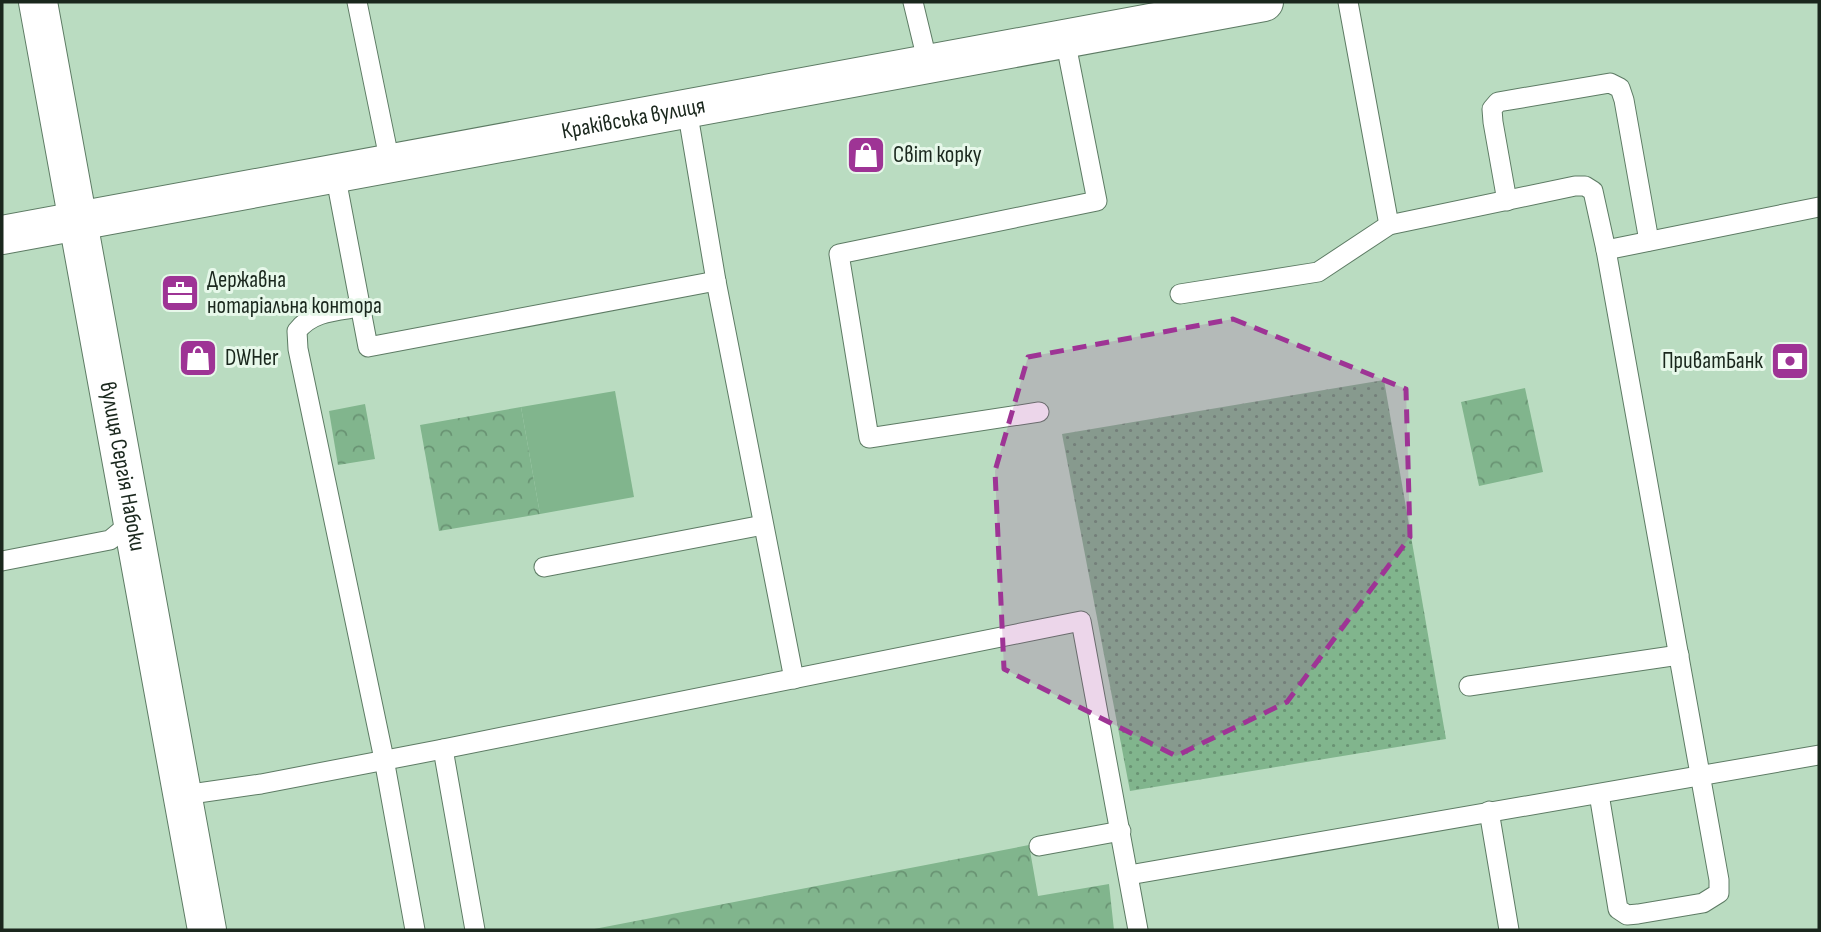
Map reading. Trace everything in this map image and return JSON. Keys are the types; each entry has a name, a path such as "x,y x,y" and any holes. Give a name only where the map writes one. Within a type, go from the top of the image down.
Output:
{"street":[{"name":"вулиця Сергія Набоки","path":"38,2 208,930"},
{"name":"Краківська вулиця","path":"2,235 1264,2"}],"lane":[{"path":"357,2 390,163"},
{"path":"913,2 928,64"},
{"path":"1348,2 1389,225"},
{"path":"1039,412 869,438 839,254 1097,201 1065,39"},
{"path":"1507,201 1493,122 1492,109 1498,102 1610,83 1620,88 1624,100 1649,241"},
{"path":"687,109 716,281 794,679"},
{"path":"335,173 368,347 716,281"},
{"path":"1180,294 1318,272 1389,225 1585,186 1593,191 1597,200 1702,776 1719,880 1718,893 1703,903 1677,908 1627,915 1618,909 1599,794"},
{"path":"1606,250 1819,207"},
{"path":"360,307 316,315 306,320 297,331 384,760 415,930"},
{"path":"2,561 110,540 134,520"},
{"path":"544,567 763,525"},
{"path":"184,795 261,784 443,749 1082,621 1138,930"},
{"path":"1469,686 1679,656"},
{"path":"443,749 475,930"},
{"path":"1129,875 1819,755"},
{"path":"1489,811 1509,930"},
{"path":"1039,846 1121,831"}],"highlighted area":[{"path":"1233,319 1406,389 1410,537 1287,702 1176,756 1004,669 995,471 1028,357"}],"green space":[{"path":"1384,380 1446,739 1130,791 1062,434"},
{"path":"1525,388 1543,472 1479,486 1461,402"},
{"path":"615,391 634,497 540,514 521,407"},
{"path":"365,404 375,459 338,465 329,411"},
{"path":"521,407 540,514 439,531 420,425"},
{"path":"1029,845 1038,896 1109,884 1114,930 589,930"}],"place":[{"name":"Світ корку","path":"866,155"},
{"name":"Державна нотаріальна контора","path":"180,293"},
{"name":"DWHer","path":"198,358"},
{"name":"ПриватБанк","path":"1790,361"}]}
